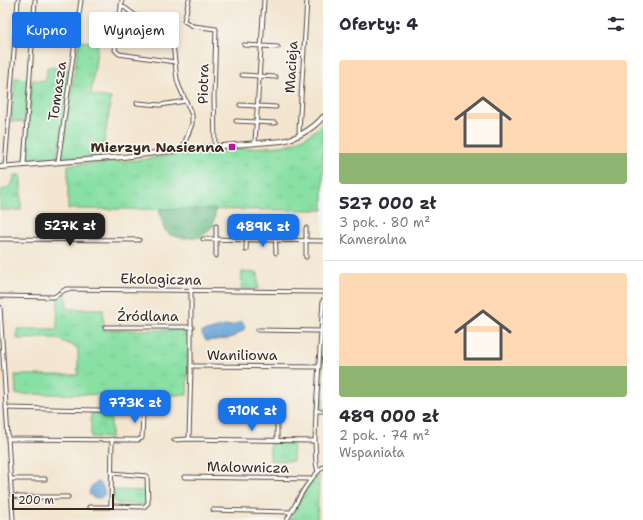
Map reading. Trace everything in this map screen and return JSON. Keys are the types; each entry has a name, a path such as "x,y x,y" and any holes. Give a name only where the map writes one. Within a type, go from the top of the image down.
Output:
{"street":[{"path":"6,166 18,0"},
{"path":"24,165 35,0"},
{"name":"Tomasza","path":"58,162 81,0"},
{"path":"122,0 115,50 119,54 175,62"},
{"name":"Piotra","path":"190,0 184,22 193,26 216,29 214,96 215,146"},
{"path":"256,143 264,0"},
{"name":"Macieja","path":"300,135 306,0"},
{"path":"121,6 173,43 177,79 192,115 192,120 183,147 184,149"},
{"path":"244,45 278,47"},
{"path":"242,75 276,77"},
{"path":"137,103 160,105 186,101"},
{"path":"240,105 276,107"},
{"path":"0,167 129,157 184,149 283,141 300,135 315,125 323,117"},
{"path":"236,122 275,123"},
{"path":"216,226 216,256"},
{"path":"246,250 247,226"},
{"path":"306,228 306,257"},
{"path":"276,230 276,253"},
{"path":"0,239 139,240"},
{"path":"203,239 323,241"},
{"name":"Ekologiczna","path":"0,296 54,297 66,289 323,292"},
{"name":"Waniliowa","path":"191,291 192,366 319,367"},
{"path":"318,472 315,441 323,300"},
{"path":"0,307 13,520"},
{"name":"Źródlana","path":"105,328 192,328"},
{"path":"258,330 321,331"},
{"path":"189,439 192,366"},
{"path":"6,408 141,411 143,414 142,438 140,440 8,439"},
{"path":"277,408 277,440"},
{"path":"316,411 323,411"},
{"path":"111,506 112,439"},
{"path":"174,440 315,441"},
{"path":"287,520 299,496 311,479 323,468"},
{"path":"89,507 147,506 147,476 112,473"},
{"name":"Malownicza","path":"184,477 311,479"},
{"path":"11,479 45,479"},
{"path":"11,496 68,497"},
{"path":"213,510 291,512"}],"green space":[{"path":"81,41 89,42 89,48 97,48 91,95 111,98 102,157 61,159 78,48 81,48"},
{"path":"47,67 71,70 57,159 25,162 32,80 46,81"},
{"path":"15,78 28,79 25,122 11,121"},
{"path":"323,123 323,210 68,209 68,165 139,160 197,152 281,146 304,138"},
{"path":"14,175 21,175 21,210 0,210 0,191 10,186"},
{"path":"159,209 216,209 213,226 201,237 183,238 170,235 164,229"},
{"path":"242,272 258,273 258,289 241,289"},
{"path":"66,293 67,309 103,309 104,330 189,330 187,395 16,394 15,375 78,375 78,348 56,338 17,339 17,329 57,329 58,298"},
{"path":"323,335 323,409 318,409"},
{"path":"111,412 111,438 91,437 91,413"},
{"path":"270,443 293,443 293,461 270,460"},
{"path":"319,475 317,520 290,520 305,490"},
{"path":"114,490 146,491 146,503 143,505 116,503 114,501"}],"water":[{"path":"241,321 245,325 244,330 227,339 206,341 202,334 202,332 234,325"},
{"path":"98,482 103,487 105,492 101,498 93,497 89,494 94,483"}],"place":[{"name":"Mierzyn Nasienna","path":"232,147"}]}
